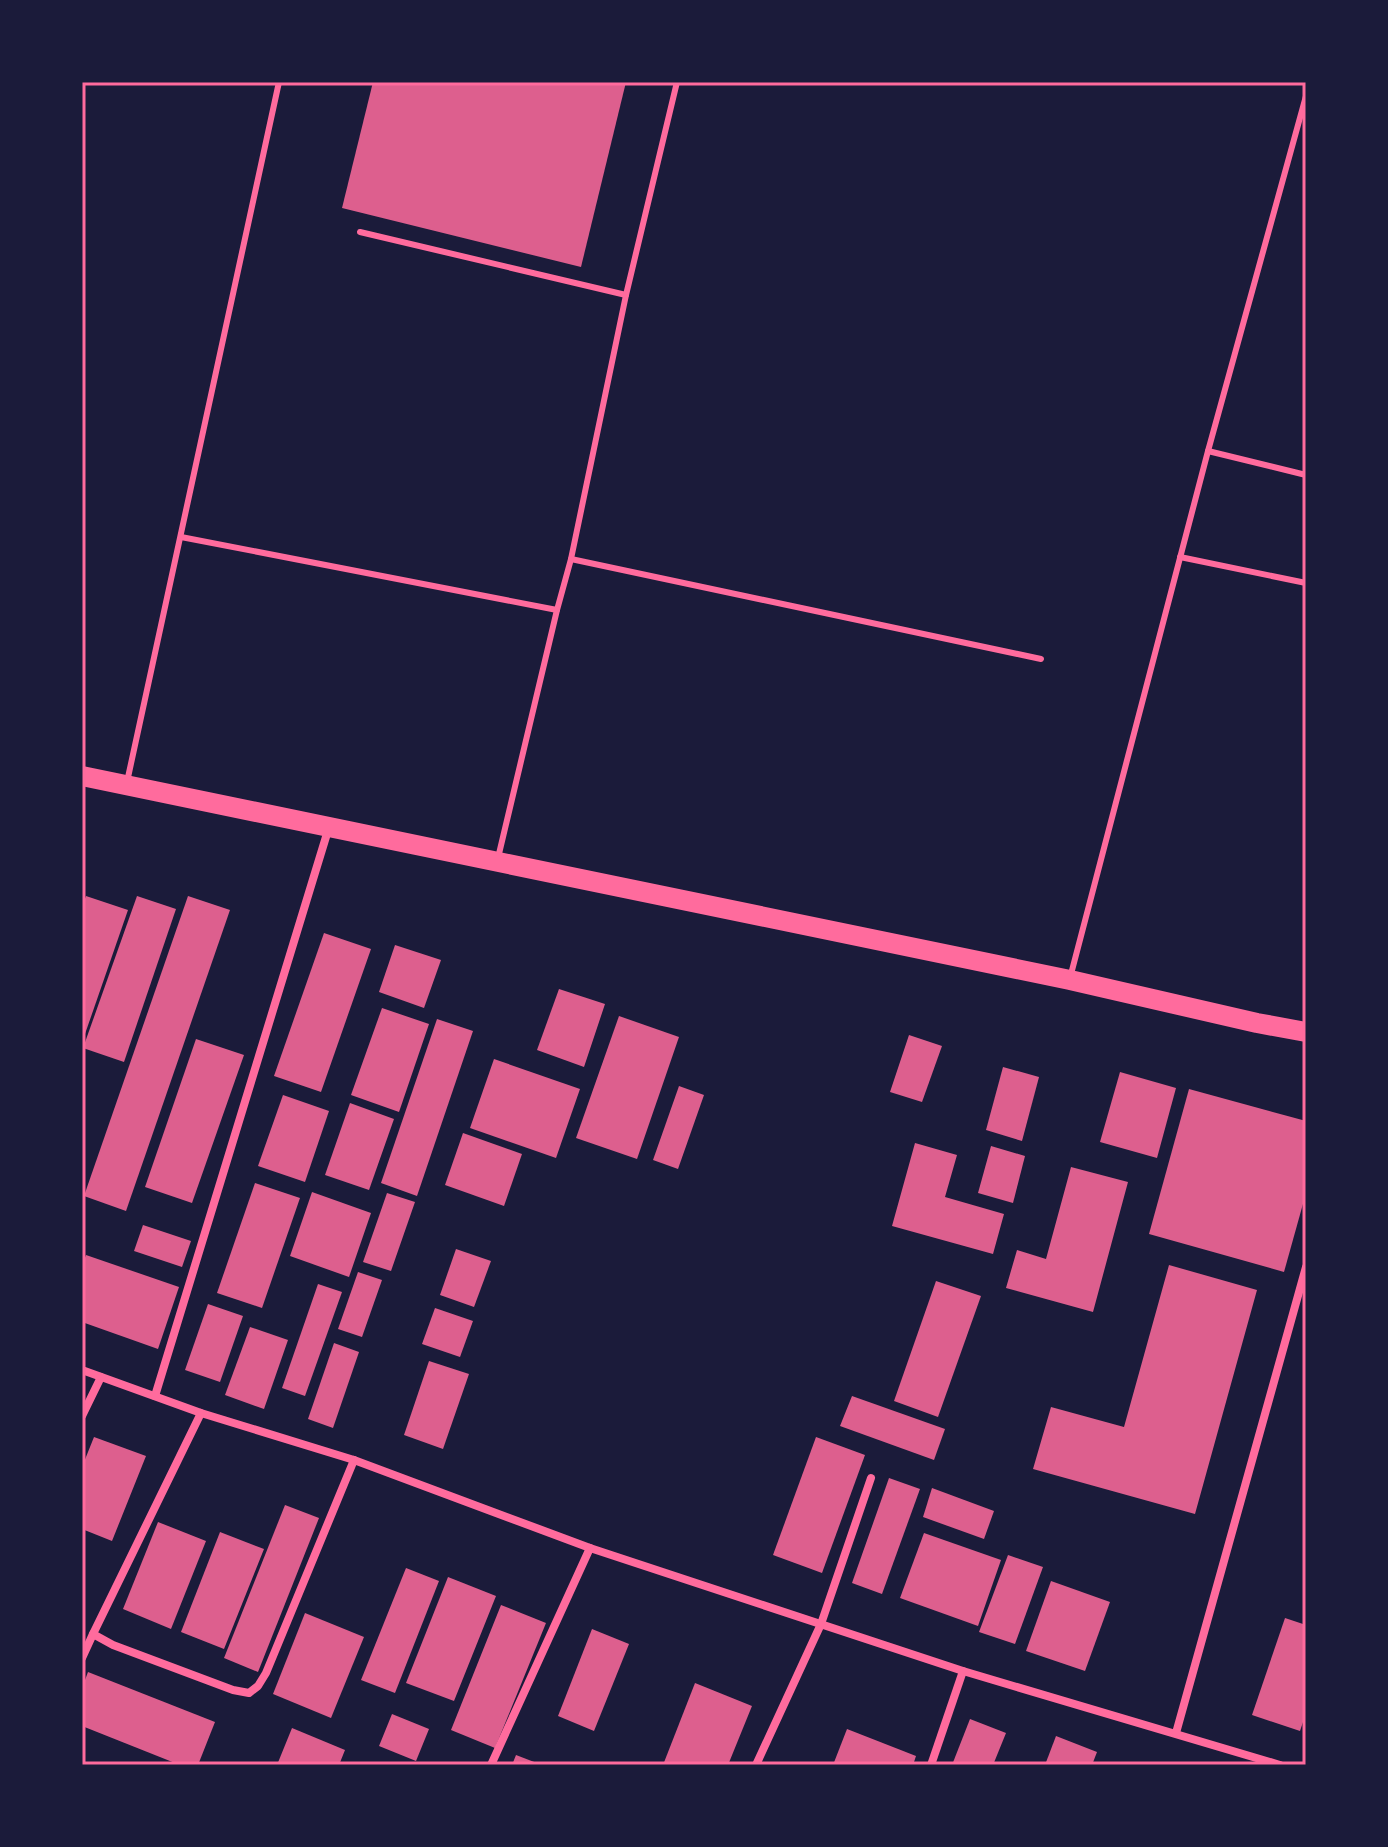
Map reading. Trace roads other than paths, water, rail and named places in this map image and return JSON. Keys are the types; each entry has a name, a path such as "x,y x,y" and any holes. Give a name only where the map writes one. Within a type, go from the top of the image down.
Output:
{"main road":[{"path":"82,776 1070,980 1306,1032"}],"street":[{"path":"155,1396 329,827"},
{"path":"1176,1733 1306,1267"},
{"path":"82,1370 201,1413 354,1460 590,1548 963,1671 1280,1765"},
{"path":"82,1416 101,1377"},
{"path":"82,1658 201,1413"},
{"path":"93,1634 113,1645 233,1690 249,1693 266,1673 354,1460"},
{"path":"756,1765 821,1624 871,1478"},
{"path":"491,1765 590,1548"},
{"path":"931,1765 963,1671"}],"lane":[{"path":"127,785 279,82"},
{"path":"497,861 571,559 626,295 677,82"},
{"path":"1070,980 1208,451 1306,96"},
{"path":"360,232 626,295"},
{"path":"1208,451 1306,475"},
{"path":"181,537 557,610"},
{"path":"1180,557 1306,583"},
{"path":"571,559 1041,659"}]}
